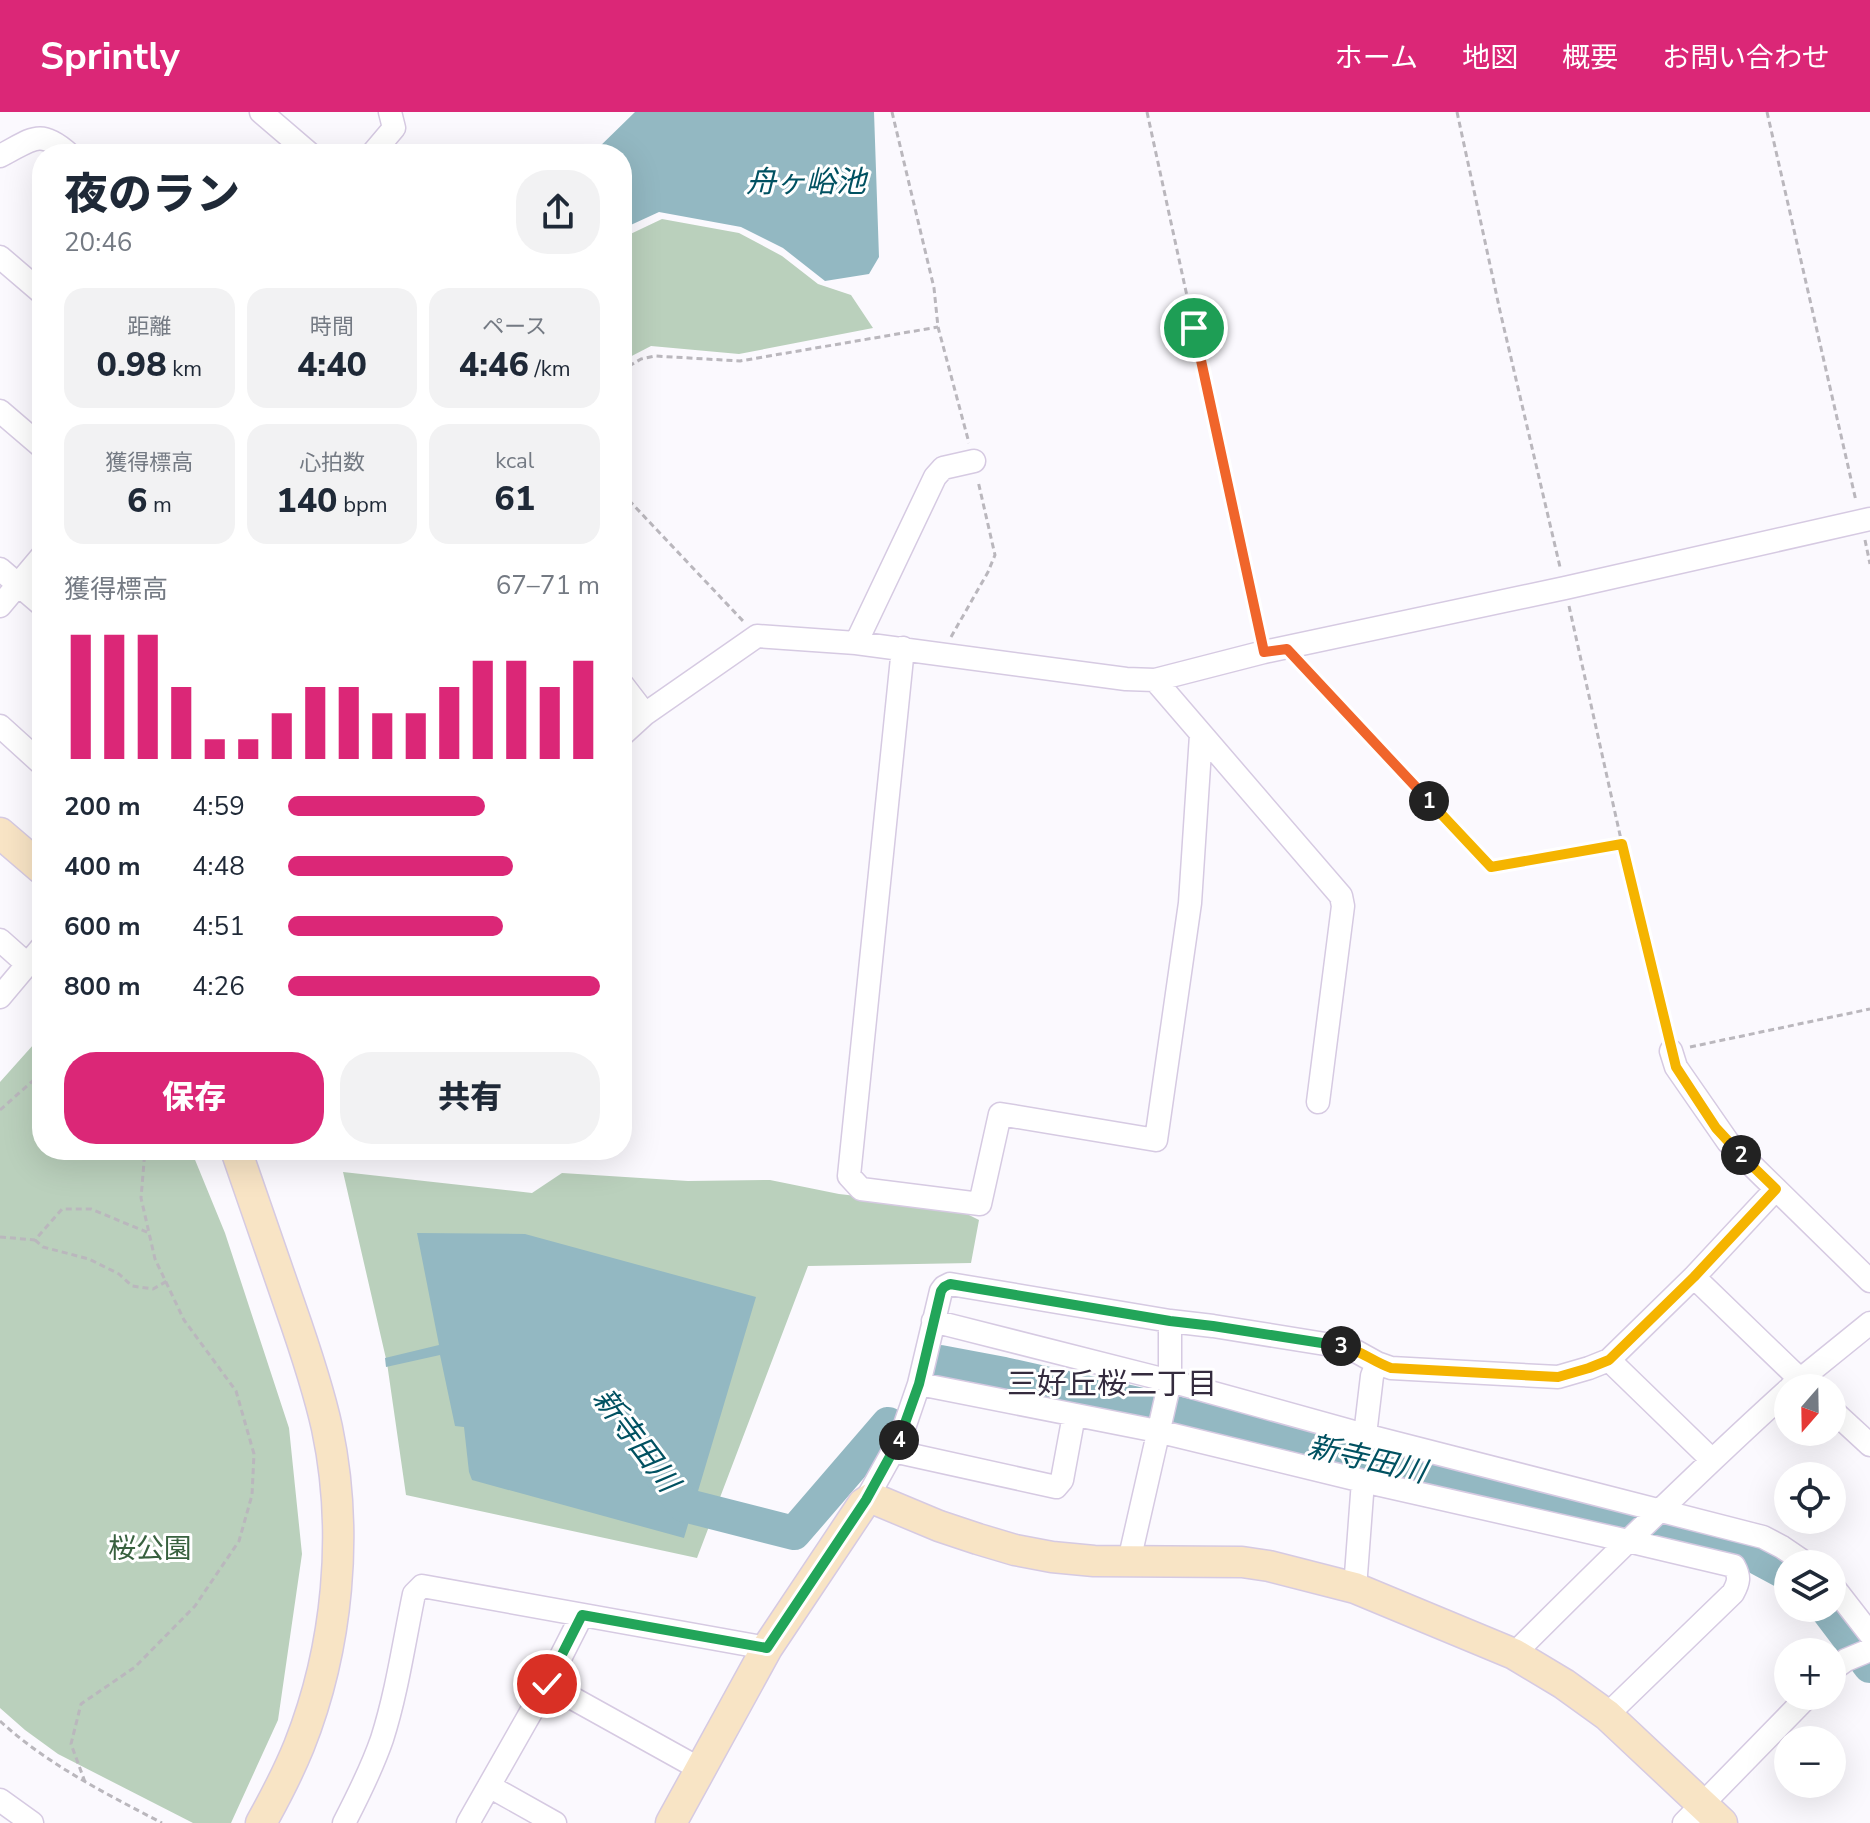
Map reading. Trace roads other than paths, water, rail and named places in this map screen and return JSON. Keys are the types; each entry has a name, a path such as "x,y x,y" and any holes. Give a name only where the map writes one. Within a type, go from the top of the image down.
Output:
{"street":[{"path":"261,112 298,144"},
{"path":"380,144 394,128 390,112"},
{"path":"0,156 41,137 58,144"},
{"path":"0,257 32,284"},
{"path":"0,411 32,438"},
{"path":"856,643 935,477 943,468 974,461"},
{"path":"632,726 757,636 903,648 1126,679 1155,680 1264,652 1865,520"},
{"path":"0,606 32,568"},
{"path":"0,569 32,597"},
{"path":"903,648 849,1176 861,1189 980,1204 1000,1114 1156,1140 1190,903 1201,735"},
{"path":"1155,680 1341,896 1343,906 1318,1102"},
{"path":"632,697 645,714"},
{"path":"0,726 32,755"},
{"path":"0,833 32,860"},
{"path":"0,940 32,954"},
{"path":"0,997 32,959"},
{"path":"1671,1051 1676,1067 1728,1142 1870,1281"},
{"path":"239,1160 312,1372 332,1456 337,1523 335,1598 325,1663 300,1745 261,1823"},
{"path":"671,1823 767,1648 866,1500 901,1437 919,1384 944,1287 954,1283 1170,1321 1350,1348 1391,1368 1558,1377 1609,1360 1694,1277 1776,1189"},
{"path":"1694,1277 1785,1374"},
{"path":"933,1321 1659,1509 1763,1537 1786,1550"},
{"path":"1129,1561 1170,1381 1170,1321"},
{"path":"1810,1374 1870,1323"},
{"path":"1609,1360 1711,1459"},
{"path":"1365,1435 1372,1376 1377,1363"},
{"path":"919,1384 1157,1431 1734,1566 1739,1582 1733,1593 1607,1715"},
{"path":"1514,1654 1711,1459 1774,1405"},
{"path":"893,1451 1056,1487 1062,1480 1074,1415"},
{"path":"1846,1423 1870,1445"},
{"path":"1355,1588 1363,1481"},
{"path":"866,1500 877,1499 939,1526 1015,1550 1052,1557 1094,1561 1242,1562 1355,1588 1514,1654 1564,1684 1607,1715 1703,1817 1796,1710"},
{"path":"344,1823 381,1740 393,1698 414,1594 425,1585 767,1648"},
{"path":"1846,1603 1870,1634"},
{"path":"468,1823 547,1684 582,1615"},
{"path":"1846,1662 1870,1650"},
{"path":"547,1684 700,1769"},
{"path":"489,1786 555,1823"},
{"path":"0,1800 32,1823"}],"water":[{"name":"舟ヶ峪池","path":"635,112 874,112 879,257 869,274 825,281 783,248 741,227 659,212 632,224 632,144 602,144"},
{"path":"417,1233 525,1234 756,1297 684,1538 472,1480 464,1427 455,1426 440,1355 386,1367 385,1358 439,1345"}],"waterway":[{"name":"新寺田川","path":"940,1362 1134,1403 1723,1544 1774,1566"},
{"name":"新寺田川","path":"663,1477 684,1505 794,1533 888,1424"},
{"name":"新寺田川","path":"1837,1622 1870,1666"}],"district":[{"name":"三好丘桜二丁目","path":"1112,1384"}],"park label":[{"name":"桜公園","path":"150,1548"}]}
